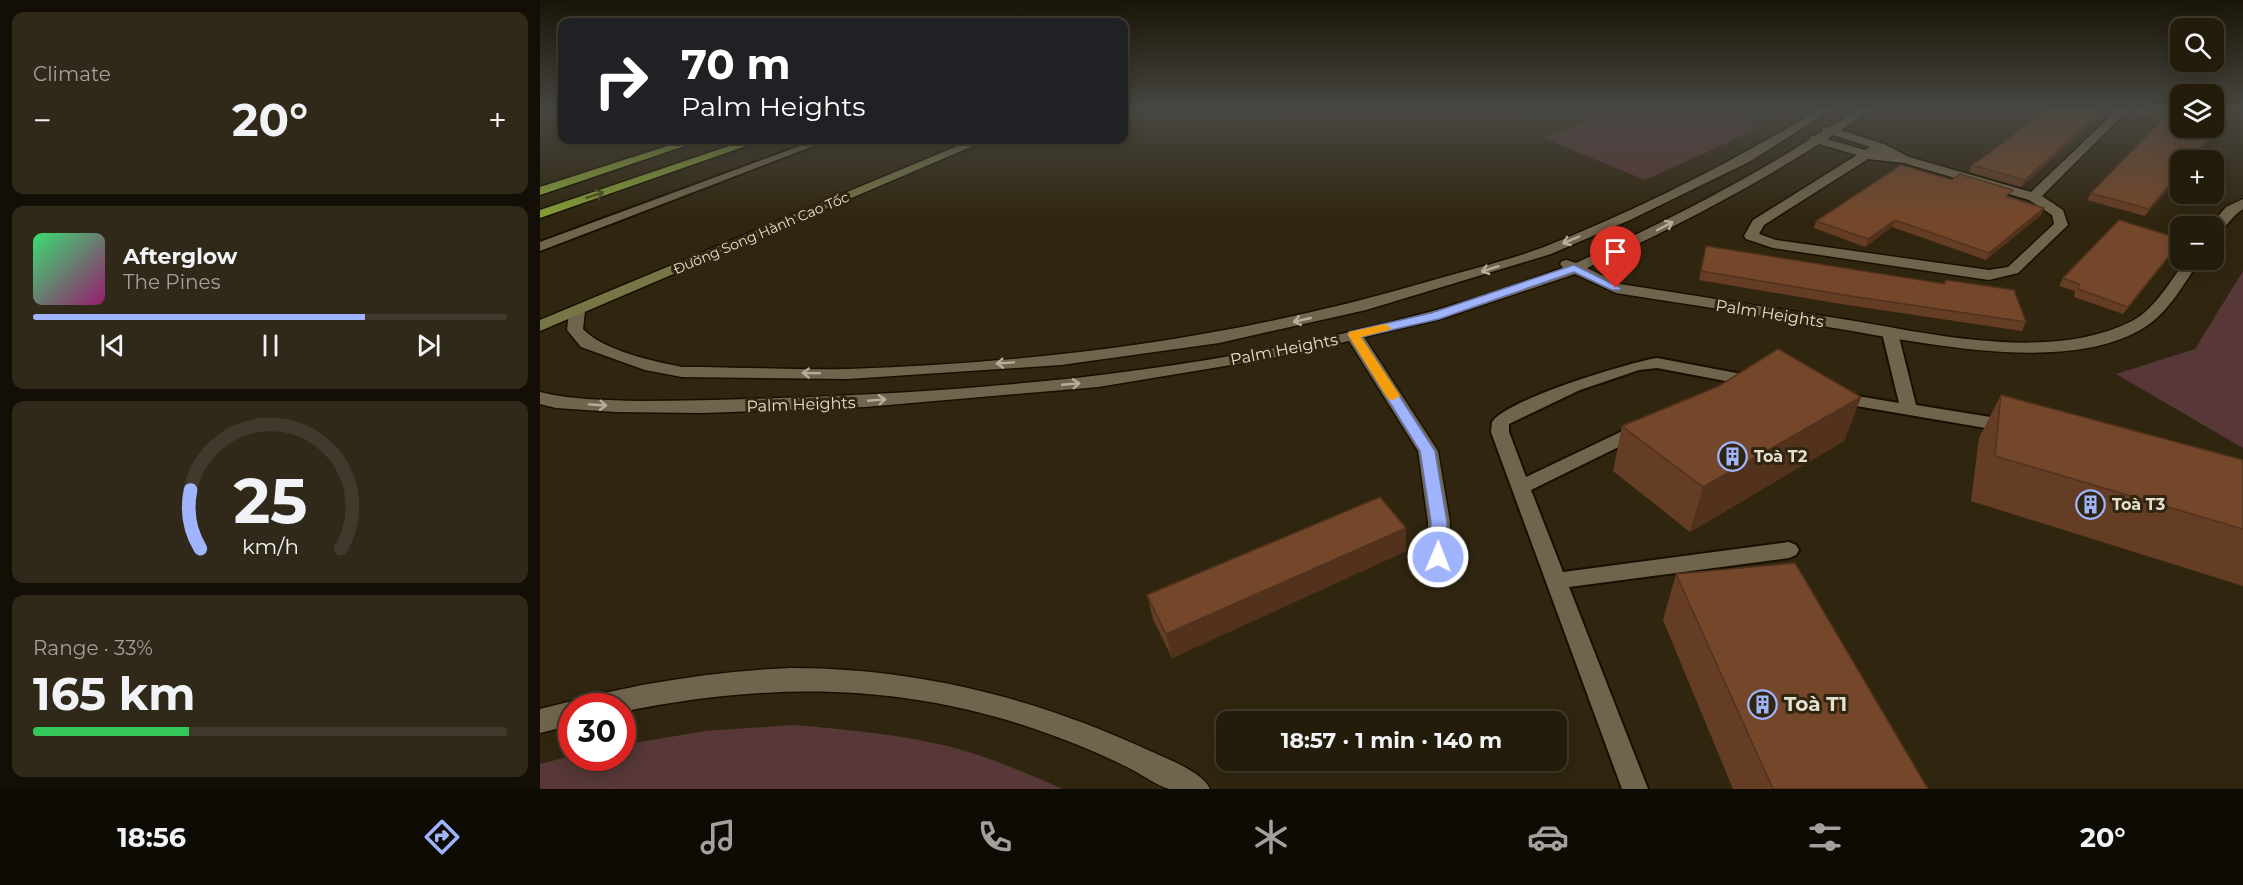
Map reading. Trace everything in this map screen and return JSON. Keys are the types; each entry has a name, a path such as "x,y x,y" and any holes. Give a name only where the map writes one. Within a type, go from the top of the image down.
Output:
{"highway":[{"path":"540,191 678,146"},
{"path":"540,214 740,146"}],"main road":[{"name":"Đường Song Hành Cao Tốc","path":"540,326 967,146"}],"street":[{"name":"Palm Heights","path":"577,311 575,330 587,343 651,366 682,372 848,374 1061,360 1219,338 1360,307 1546,251 1625,217 1768,146"},
{"path":"1546,251 1574,268 1660,229 1810,146"},
{"path":"1836,146 1868,155 1905,160 2034,197 2058,213 2061,225 2013,270 1989,275 1773,244 1751,236 1758,223 1868,155 1880,146 1905,160"},
{"path":"2034,197 2083,146"},
{"path":"2224,218 2231,210 2243,203"},
{"name":"Palm Heights","path":"540,398 556,402 616,406 703,407 865,401 1098,382 1274,353 1435,316 1574,268 1616,288 1890,333 1986,347 2069,346 2126,331 2150,315 2185,270"},
{"path":"1354,335 1428,451 1439,522 1438,557"},
{"path":"636,697 660,692 771,680 828,679 905,686 999,705 1088,735 1166,771 1196,789"},
{"path":"540,721 558,716"}],"lane":[{"path":"540,247 809,146"},
{"path":"1890,333 1909,410"},
{"path":"1635,789 1500,432 1502,422 1574,386 1637,366 1657,363 1772,385"},
{"path":"1722,390 1743,380"},
{"path":"1827,395 2027,429"},
{"path":"1521,487 1659,421"},
{"path":"1557,581 1789,550"}],"shaded area":[{"path":"1562,146 1720,146 1645,180"},
{"path":"2243,271 2243,448 2116,374 2195,349"},
{"path":"794,725 915,739 983,757 1063,789 540,789 540,764 558,759 558,771 636,771 636,743 705,731"}],"building":[{"path":"2063,146 2025,180 1972,165 1998,147"},
{"path":"2137,146 2202,146 2199,150 2170,150 2170,184 2149,209 2091,193"},
{"path":"1901,165 1952,180 1960,174 2013,190 2006,196 2044,208 1989,253 1895,220 1868,239 1816,221"},
{"path":"2119,220 2170,236 2170,255 2128,307 2078,289 2079,284 2063,278"},
{"path":"1706,246 1945,284 1946,280 2014,290 2026,322 1701,271"},
{"path":"1778,349 1861,397 1703,487 1622,426 1719,386"},
{"path":"2001,395 2243,460 2243,529 1995,456"},
{"path":"1380,497 1406,528 1166,634 1147,595"},
{"path":"1795,563 1928,789 1773,789 1676,574"}],"slow traffic":[{"path":"1385,328 1354,335 1393,396"}],"place":[{"name":"Toà T2","path":"1733,456"},
{"name":"Toà T3","path":"2091,504"},
{"name":"Toà T1","path":"1763,704"}],"route":[{"path":"1438,557 1439,522 1428,451 1354,335 1435,316 1574,268 1616,288"}]}
